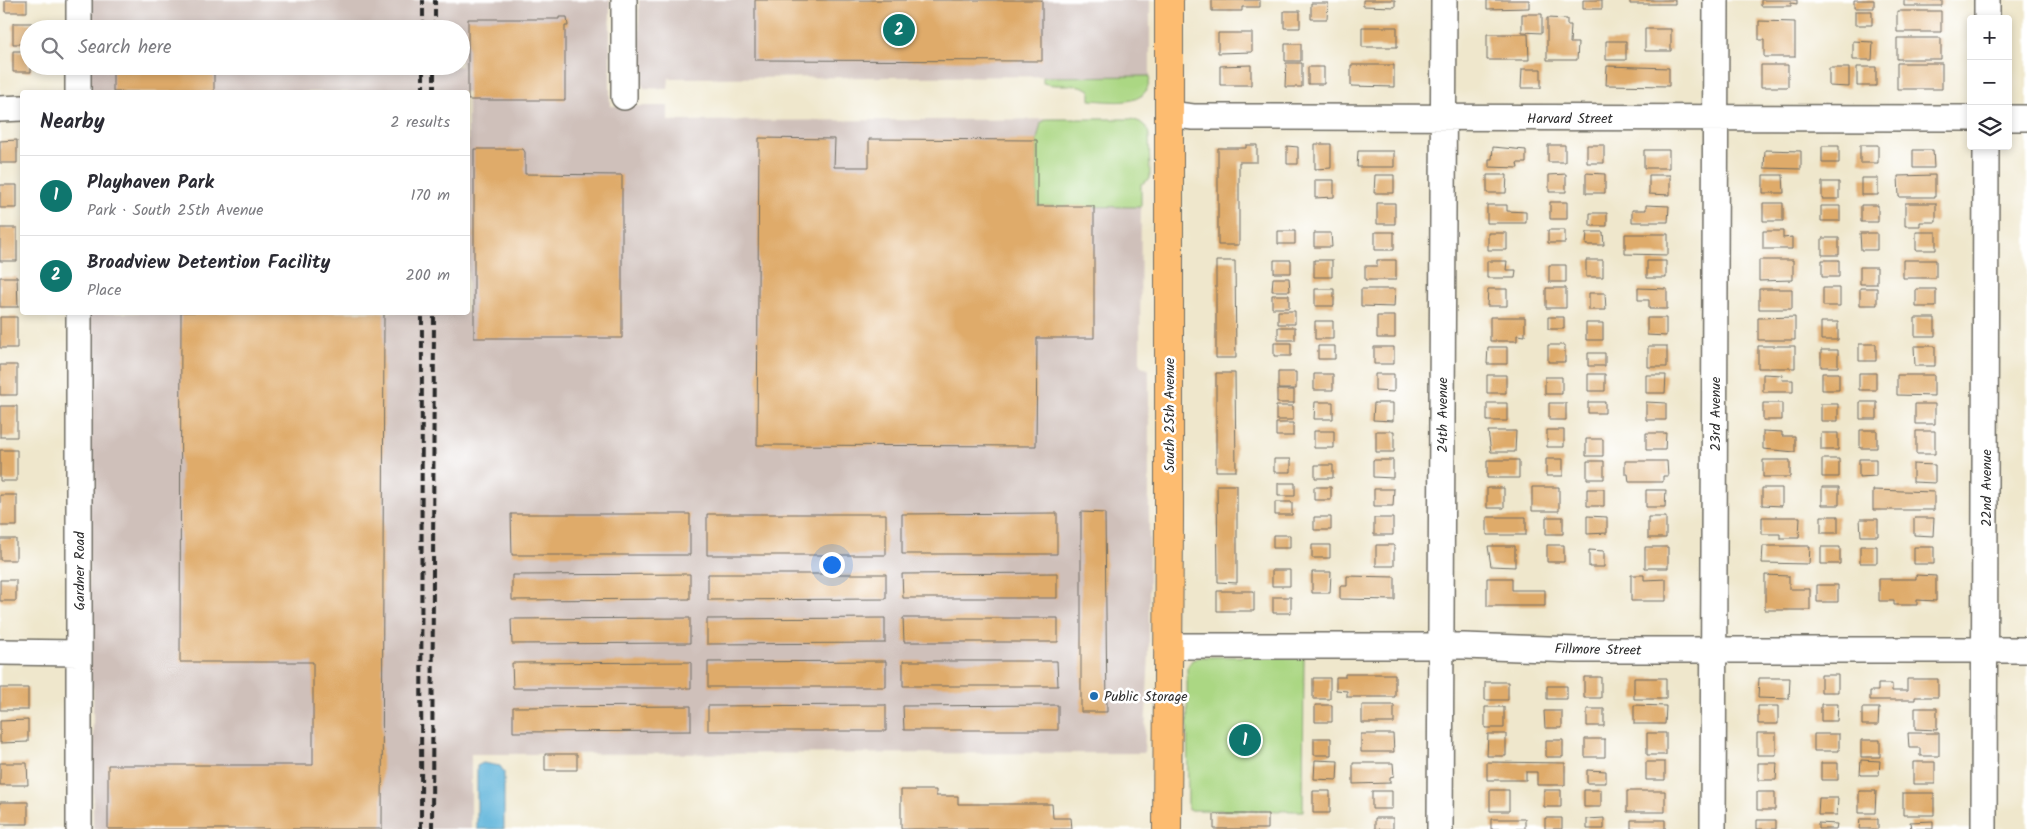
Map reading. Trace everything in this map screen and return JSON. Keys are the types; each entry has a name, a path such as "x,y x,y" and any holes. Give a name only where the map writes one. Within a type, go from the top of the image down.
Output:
{"main road":[{"name":"South 25th Avenue","path":"1167,829 1169,646 1169,0"}],"street":[{"path":"78,0 78,20"},
{"path":"624,0 624,97"},
{"name":"24th Avenue","path":"1440,829 1444,0"},
{"name":"23rd Avenue","path":"1714,829 1716,0"},
{"path":"1987,0 1987,15"},
{"path":"78,75 78,90"},
{"path":"0,109 20,108"},
{"name":"Harvard Street","path":"1169,114 1193,117 1967,118"},
{"path":"2012,118 2027,118"},
{"name":"22nd Avenue","path":"1984,829 1986,150"},
{"name":"Gardner Road","path":"79,315 79,829"},
{"name":"Fillmore Street","path":"1169,646 1441,646 1577,650 2027,650"},
{"path":"0,652 79,652"}],"shaded area":[{"path":"89,0 610,0 610,106 668,106 668,121 1129,119 1140,122 1146,127 1149,134 1150,179 1141,184 1140,365 1149,370 1149,654 1144,753 471,754 471,829 93,829 93,688 89,687 88,315 470,315 470,90 89,90 89,75 470,75 470,20 89,20"},
{"path":"639,0 1150,0 1150,79 1143,96 1128,101 1110,76 669,78 668,89 644,88 639,78"}],"green space":[{"path":"1150,76 1148,87 1143,94 1128,101 1119,102 1090,100 1090,90 1085,87 1043,83 1043,77"},
{"path":"1047,119 1131,119 1140,122 1146,127 1149,134 1150,179 1141,184 1141,207 1037,206 1037,140 1041,123"},
{"path":"1304,656 1303,811 1188,810 1187,668 1192,660 1200,657"}],"water":[{"path":"483,763 500,766 504,772 504,829 477,829 477,766"}],"building":[{"path":"5,0 27,0 27,12 5,12"},
{"path":"755,0 1042,0 1042,61 755,60"},
{"path":"1212,0 1260,0 1260,7 1242,7 1242,11 1212,11"},
{"path":"1363,0 1395,0 1395,7 1363,6"},
{"path":"1487,0 1529,0 1529,8 1487,9"},
{"path":"1583,0 1602,0 1602,9 1583,9"},
{"path":"1630,0 1675,0 1675,4 1630,4"},
{"path":"1761,0 1797,0 1797,4 1791,3 1791,6 1761,6"},
{"path":"1854,0 1874,0 1874,8 1854,8"},
{"path":"1904,0 1942,0 1942,6 1904,6"},
{"path":"1311,3 1328,3 1327,19 1311,19"},
{"path":"1284,11 1300,11 1300,28 1284,28"},
{"path":"1855,11 1872,11 1872,25 1855,25"},
{"path":"1897,11 1941,11 1941,32 1897,32"},
{"path":"1522,14 1542,14 1542,33 1522,32"},
{"path":"559,17 567,17 568,26 565,26 565,100 470,100 468,75 470,75 470,20 468,19 559,19"},
{"path":"1547,18 1567,19 1567,25 1571,25 1570,43 1578,43 1577,60 1547,60"},
{"path":"1759,21 1795,22 1795,57 1764,57 1764,40 1759,40"},
{"path":"13,23 20,23 20,44 13,44"},
{"path":"1362,27 1397,27 1397,47 1362,47"},
{"path":"1645,29 1671,29 1671,51 1645,51"},
{"path":"1218,33 1252,33 1252,52 1218,53"},
{"path":"1487,34 1528,34 1529,60 1487,60"},
{"path":"1897,38 1941,38 1941,59 1897,59"},
{"path":"1606,41 1626,41 1626,60 1606,60"},
{"path":"1853,41 1873,42 1872,60 1853,60"},
{"path":"1285,44 1301,44 1301,61 1285,61"},
{"path":"13,51 20,51 20,72 13,72"},
{"path":"1286,63 1302,63 1302,87 1285,87"},
{"path":"1897,63 1942,63 1942,89 1897,89"},
{"path":"1251,65 1251,85 1220,85 1220,66"},
{"path":"1351,65 1394,65 1394,87 1351,86"},
{"path":"1761,65 1788,65 1788,87 1761,87"},
{"path":"1607,66 1669,68 1669,86 1606,85"},
{"path":"1308,67 1324,67 1324,84 1308,84"},
{"path":"1857,67 1876,67 1876,86 1857,86"},
{"path":"1829,68 1849,68 1849,87 1829,86"},
{"path":"1522,69 1541,69 1541,88 1521,88"},
{"path":"113,75 214,75 214,90 113,90"},
{"path":"759,138 835,139 834,167 869,167 869,139 1037,140 1037,206 1094,206 1094,338 1037,338 1036,446 757,445"},
{"path":"17,140 17,163 0,163 0,141"},
{"path":"1315,144 1331,144 1331,168 1315,169"},
{"path":"1246,145 1257,145 1257,162 1239,162 1239,245 1218,245 1218,148 1246,148"},
{"path":"1548,145 1565,145 1565,162 1548,162"},
{"path":"1587,145 1604,145 1604,163 1587,163"},
{"path":"1860,145 1878,145 1878,163 1860,163"},
{"path":"1287,146 1298,147 1298,164 1287,164"},
{"path":"1822,146 1839,146 1839,163 1822,163"},
{"path":"1493,147 1526,150 1526,163 1517,163 1518,168 1489,167 1489,159 1492,159"},
{"path":"474,149 523,149 525,152 525,174 622,175 622,338 474,338"},
{"path":"1644,150 1669,150 1669,168 1644,168"},
{"path":"1765,150 1801,151 1801,169 1764,168"},
{"path":"1913,150 1933,150 1934,168 1913,168"},
{"path":"1358,151 1394,151 1394,167 1357,167"},
{"path":"1586,173 1605,174 1605,193 1586,193"},
{"path":"1566,174 1566,192 1549,192 1549,175"},
{"path":"1375,175 1394,175 1394,193 1374,193"},
{"path":"1487,175 1507,175 1506,193 1487,193"},
{"path":"1649,175 1670,175 1670,195 1649,194"},
{"path":"1763,175 1783,175 1784,193 1763,193"},
{"path":"1935,175 1935,197 1899,197 1898,176"},
{"path":"1861,178 1878,178 1878,195 1861,195"},
{"path":"1315,180 1334,180 1334,197 1315,198"},
{"path":"1822,182 1839,182 1839,199 1822,199"},
{"path":"0,185 17,185 17,208 0,208"},
{"path":"1550,202 1567,202 1567,219 1550,219"},
{"path":"1377,203 1395,203 1395,224 1377,224"},
{"path":"1763,203 1783,203 1783,221 1763,221"},
{"path":"1905,203 1936,203 1936,222 1920,222 1920,226 1905,226"},
{"path":"1487,205 1507,205 1507,211 1526,212 1526,223 1487,223"},
{"path":"1646,205 1669,206 1668,222 1632,222 1632,210 1646,210"},
{"path":"1861,205 1878,205 1878,222 1861,222"},
{"path":"1821,206 1840,206 1840,221 1821,221"},
{"path":"1590,213 1607,213 1607,226 1590,226"},
{"path":"0,228 17,228 17,261 0,261"},
{"path":"1548,230 1565,230 1565,243 1548,243"},
{"path":"1278,231 1295,231 1295,244 1278,244"},
{"path":"1763,231 1783,231 1783,238 1792,237 1792,249 1763,249"},
{"path":"1375,232 1394,232 1394,250 1375,250"},
{"path":"1587,232 1603,232 1604,245 1586,245"},
{"path":"1916,232 1936,232 1936,250 1916,250"},
{"path":"1314,233 1331,233 1332,247 1314,247"},
{"path":"1488,233 1507,233 1507,250 1488,250"},
{"path":"1860,233 1877,233 1877,250 1861,250"},
{"path":"1625,234 1668,234 1668,255 1625,254"},
{"path":"1822,238 1839,238 1839,255 1822,255"},
{"path":"1274,260 1291,260 1291,273 1274,273"},
{"path":"1314,260 1332,260 1332,277 1314,277"},
{"path":"1377,260 1396,260 1396,280 1365,280 1365,266 1377,266"},
{"path":"1586,260 1603,260 1603,277 1586,277"},
{"path":"1759,260 1793,260 1793,280 1759,281"},
{"path":"1822,260 1839,260 1839,277 1822,277"},
{"path":"1903,260 1936,260 1936,278 1903,278"},
{"path":"1216,261 1235,261 1236,358 1216,358"},
{"path":"1487,261 1507,261 1506,270 1516,270 1515,278 1487,278"},
{"path":"1647,261 1666,261 1666,278 1647,278"},
{"path":"1549,265 1566,265 1566,282 1549,282"},
{"path":"1860,267 1877,267 1877,284 1860,284"},
{"path":"0,277 17,277 18,307 0,307"},
{"path":"1273,278 1289,278 1290,291 1272,291"},
{"path":"1546,288 1566,288 1566,308 1546,308"},
{"path":"1638,288 1667,289 1667,309 1649,309 1649,300 1638,300"},
{"path":"1823,288 1840,288 1840,306 1823,306"},
{"path":"1860,288 1877,288 1877,305 1860,305"},
{"path":"1315,289 1334,289 1334,306 1315,306"},
{"path":"1361,289 1395,289 1394,307 1361,306"},
{"path":"1488,289 1507,289 1507,306 1487,306"},
{"path":"1759,289 1792,289 1792,309 1759,309"},
{"path":"1916,289 1936,289 1936,307 1916,307"},
{"path":"1589,293 1605,293 1606,310 1589,310"},
{"path":"1272,295 1289,295 1289,308 1272,308"},
{"path":"1278,311 1295,311 1295,324 1278,324"},
{"path":"181,315 384,315 382,829 108,829 108,765 313,765 313,662 180,662"},
{"path":"1377,316 1395,316 1395,338 1377,338"},
{"path":"0,317 17,317 17,348 0,348"},
{"path":"1490,317 1525,317 1525,336 1517,335 1517,341 1490,341"},
{"path":"1548,317 1564,317 1564,329 1548,329"},
{"path":"1795,317 1795,340 1758,340 1758,318"},
{"path":"1647,318 1666,318 1666,336 1647,335"},
{"path":"1915,318 1935,318 1935,336 1915,336"},
{"path":"1315,321 1333,321 1333,339 1315,339"},
{"path":"1821,322 1838,322 1838,340 1821,340"},
{"path":"1586,323 1603,323 1603,340 1586,340"},
{"path":"1278,327 1295,327 1295,340 1278,340"},
{"path":"1274,343 1291,343 1291,356 1274,356"},
{"path":"1859,344 1876,344 1876,361 1859,361"},
{"path":"1548,345 1565,345 1565,362 1548,362"},
{"path":"1318,346 1335,346 1335,359 1318,359"},
{"path":"1648,346 1667,346 1667,367 1648,367"},
{"path":"1758,346 1795,346 1795,368 1758,368"},
{"path":"1914,346 1935,346 1935,366 1915,366"},
{"path":"1374,347 1394,347 1394,364 1374,364"},
{"path":"1488,347 1507,347 1507,364 1487,364"},
{"path":"1821,350 1838,350 1838,367 1821,367"},
{"path":"1588,353 1605,353 1605,366 1588,366"},
{"path":"0,365 17,365 17,395 0,395"},
{"path":"1278,372 1296,372 1296,389 1278,389"},
{"path":"1216,373 1235,373 1236,471 1216,471"},
{"path":"1822,373 1839,373 1839,390 1822,390"},
{"path":"1859,373 1876,373 1876,390 1859,390"},
{"path":"1314,374 1333,374 1333,390 1314,390"},
{"path":"1375,374 1394,374 1394,392 1375,391"},
{"path":"1588,374 1605,374 1605,391 1588,391"},
{"path":"1763,374 1783,375 1782,380 1793,380 1793,392 1763,392"},
{"path":"1487,375 1506,375 1506,393 1487,393"},
{"path":"1646,375 1666,375 1665,393 1646,393"},
{"path":"1897,375 1934,375 1934,396 1897,395"},
{"path":"1545,377 1562,377 1562,394 1545,394"},
{"path":"1277,390 1294,390 1294,403 1277,403"},
{"path":"1315,402 1333,402 1333,419 1314,419"},
{"path":"1588,402 1605,402 1605,413 1588,413"},
{"path":"1646,402 1666,403 1666,420 1646,420"},
{"path":"1860,402 1877,402 1877,419 1860,419"},
{"path":"1374,403 1393,403 1393,421 1373,420"},
{"path":"1487,403 1507,403 1507,421 1487,421"},
{"path":"1549,403 1566,403 1566,420 1549,420"},
{"path":"1763,403 1782,403 1782,420 1763,420"},
{"path":"1821,404 1838,404 1838,421 1821,421"},
{"path":"1915,404 1935,404 1935,424 1915,424"},
{"path":"0,406 17,406 17,437 0,437"},
{"path":"1276,406 1293,406 1293,420 1276,420"},
{"path":"1276,423 1293,423 1293,436 1276,436"},
{"path":"1547,430 1564,430 1564,447 1547,447"},
{"path":"1860,430 1877,430 1877,448 1860,448"},
{"path":"1314,431 1334,431 1334,448 1314,448"},
{"path":"1376,431 1394,431 1394,452 1376,452"},
{"path":"1488,431 1516,431 1515,452 1491,452"},
{"path":"1763,431 1782,432 1782,436 1795,436 1795,452 1763,449"},
{"path":"1916,431 1935,431 1935,454 1916,454"},
{"path":"1646,433 1666,433 1665,450 1646,450"},
{"path":"1821,433 1838,433 1838,450 1821,450"},
{"path":"1586,439 1603,439 1603,456 1586,456"},
{"path":"0,450 17,450 17,481 0,481"},
{"path":"1274,459 1291,459 1291,472 1274,472"},
{"path":"1546,459 1563,459 1563,476 1546,476"},
{"path":"1822,459 1839,459 1839,477 1822,477"},
{"path":"1859,459 1876,459 1876,476 1859,477"},
{"path":"1373,460 1393,460 1393,478 1373,477"},
{"path":"1487,460 1519,460 1519,478 1487,478"},
{"path":"1763,460 1790,460 1790,477 1763,477"},
{"path":"1587,461 1604,461 1604,479 1587,479"},
{"path":"1625,461 1667,461 1668,476 1663,476 1663,482 1629,482 1628,474 1625,474"},
{"path":"1913,464 1935,465 1935,483 1913,482"},
{"path":"1315,465 1333,465 1333,478 1315,478"},
{"path":"1278,483 1295,483 1295,496 1278,496"},
{"path":"1217,485 1237,485 1237,583 1218,582"},
{"path":"1314,487 1331,487 1331,500 1314,500"},
{"path":"1532,487 1559,487 1559,511 1532,511"},
{"path":"1822,487 1839,487 1839,505 1822,505"},
{"path":"1487,488 1504,488 1504,508 1487,508"},
{"path":"1762,488 1782,488 1782,506 1762,505"},
{"path":"1374,489 1394,489 1393,506 1374,506"},
{"path":"1587,489 1604,489 1604,506 1587,506"},
{"path":"1646,490 1666,490 1665,507 1646,507"},
{"path":"1873,490 1934,492 1934,510 1873,510"},
{"path":"0,495 17,495 17,526 0,526"},
{"path":"1275,502 1292,502 1292,515 1275,515"},
{"path":"1081,512 1105,513 1107,712 1081,712"},
{"path":"1057,513 1057,554 902,554 902,514"},
{"path":"511,514 690,514 690,555 512,555"},
{"path":"707,514 886,514 886,555 707,555"},
{"path":"1587,516 1607,517 1607,533 1587,534"},
{"path":"1821,516 1838,516 1838,533 1821,533"},
{"path":"1314,517 1331,517 1331,530 1314,530"},
{"path":"1487,517 1526,517 1526,535 1487,535"},
{"path":"1546,517 1563,517 1563,534 1546,534"},
{"path":"1648,517 1666,517 1666,538 1648,538"},
{"path":"1762,517 1800,517 1799,538 1780,538 1780,534 1762,534"},
{"path":"1374,518 1393,518 1393,535 1374,535"},
{"path":"1914,518 1934,518 1933,536 1914,535"},
{"path":"1860,519 1878,519 1878,536 1861,536"},
{"path":"1273,535 1290,535 1290,548 1273,548"},
{"path":"0,539 16,539 16,560 0,560"},
{"path":"1312,545 1330,545 1330,558 1312,558"},
{"path":"1376,545 1394,545 1394,566 1376,566"},
{"path":"1547,545 1564,545 1564,562 1547,562"},
{"path":"1488,546 1515,546 1515,567 1491,566"},
{"path":"1763,546 1810,546 1809,564 1762,563"},
{"path":"1860,546 1877,546 1877,563 1860,563"},
{"path":"1645,547 1668,547 1668,568 1645,568"},
{"path":"1821,547 1840,547 1840,564 1821,564"},
{"path":"1914,547 1934,547 1934,564 1914,564"},
{"path":"1589,550 1604,551 1604,567 1589,567"},
{"path":"1272,570 1290,570 1290,586 1272,586"},
{"path":"1312,572 1331,572 1330,593 1312,593"},
{"path":"1057,573 1057,598 903,598 902,574"},
{"path":"690,574 690,599 512,600 512,575"},
{"path":"708,574 886,574 886,599 708,600"},
{"path":"1631,575 1644,575 1644,580 1666,579 1666,601 1631,601"},
{"path":"1765,575 1789,576 1789,589 1810,589 1810,610 1765,610"},
{"path":"1916,575 1936,576 1936,601 1917,600 1917,605 1894,605 1894,601 1879,601 1879,579 1916,579"},
{"path":"1347,576 1395,577 1395,600 1340,599 1340,586 1347,586"},
{"path":"1487,578 1512,578 1512,590 1545,590 1545,606 1487,606"},
{"path":"0,580 16,580 16,601 0,601"},
{"path":"1817,585 1838,585 1838,602 1817,602"},
{"path":"1217,591 1254,591 1254,611 1217,611"},
{"path":"1273,597 1291,597 1291,613 1273,613"},
{"path":"690,618 690,643 512,644 511,619"},
{"path":"885,618 885,643 707,644 707,619"},
{"path":"903,618 1058,618 1058,642 904,642"},
{"path":"886,661 886,687 708,687 708,662"},
{"path":"903,661 1057,661 1058,686 903,686"},
{"path":"691,662 691,688 513,688 512,663"},
{"path":"1345,674 1395,674 1395,697 1347,697 1347,691 1336,690 1336,677 1345,677"},
{"path":"1821,675 1838,675 1838,692 1821,692"},
{"path":"1584,677 1601,677 1601,698 1584,698"},
{"path":"1313,678 1330,678 1330,699 1313,699"},
{"path":"1634,678 1666,678 1666,699 1634,699"},
{"path":"1759,678 1790,678 1789,699 1758,698"},
{"path":"1907,679 1938,679 1938,697 1915,697 1915,700 1870,700 1870,691 1878,691 1878,684 1892,684 1892,691 1907,691"},
{"path":"1485,682 1508,682 1508,700 1485,700"},
{"path":"1547,686 1567,686 1567,699 1547,699"},
{"path":"0,688 28,688 28,710 0,710"},
{"path":"1821,704 1838,704 1837,721 1821,721"},
{"path":"886,705 886,731 708,731 708,706"},
{"path":"1058,705 1058,730 904,730 903,706"},
{"path":"1315,705 1332,705 1332,722 1315,722"},
{"path":"1362,705 1394,705 1394,723 1362,723"},
{"path":"1634,705 1666,706 1665,724 1634,724"},
{"path":"691,706 691,731 513,732 513,707"},
{"path":"1758,706 1778,706 1778,724 1758,724"},
{"path":"1485,707 1504,707 1504,728 1485,728"},
{"path":"1862,708 1879,708 1878,725 1862,725"},
{"path":"1915,708 1937,708 1937,730 1915,729"},
{"path":"1587,709 1604,709 1604,726 1587,726"},
{"path":"1544,711 1562,711 1562,728 1545,728"},
{"path":"28,720 28,742 0,743 0,721"},
{"path":"1647,733 1666,733 1666,755 1647,755"},
{"path":"1757,733 1776,733 1776,755 1757,755"},
{"path":"1908,733 1939,733 1939,756 1920,756 1920,748 1909,748"},
{"path":"1361,734 1393,734 1394,752 1361,752"},
{"path":"1488,734 1506,734 1506,756 1487,756"},
{"path":"1814,734 1839,734 1839,751 1814,751"},
{"path":"1314,738 1331,738 1331,755 1314,755"},
{"path":"1585,739 1605,739 1605,757 1585,757"},
{"path":"1546,740 1563,740 1563,757 1546,757"},
{"path":"1861,740 1880,740 1880,757 1861,757"},
{"path":"545,754 577,754 577,770 545,770"},
{"path":"1315,760 1338,761 1337,780 1314,779"},
{"path":"1861,760 1880,761 1879,775 1860,775"},
{"path":"1487,762 1565,763 1565,785 1537,785 1537,772 1526,772 1526,780 1487,780"},
{"path":"1646,762 1665,762 1665,780 1646,780"},
{"path":"1913,762 1935,762 1935,784 1913,784"},
{"path":"0,763 27,763 28,785 0,785"},
{"path":"1353,763 1393,763 1394,776 1390,777 1390,783 1353,784"},
{"path":"1758,763 1777,763 1776,780 1758,780"},
{"path":"1821,763 1838,763 1838,780 1821,780"},
{"path":"1587,770 1606,771 1606,783 1587,783"},
{"path":"901,790 936,790 936,796 958,796 958,804 1052,804 1053,818 1071,818 1072,829 901,829"},
{"path":"1490,790 1509,790 1509,811 1490,811"},
{"path":"1544,790 1561,790 1561,807 1544,807"},
{"path":"1584,790 1601,790 1601,807 1584,807"},
{"path":"1313,791 1330,791 1330,813 1313,813"},
{"path":"1372,791 1392,791 1392,809 1372,809"},
{"path":"1627,791 1665,791 1665,812 1627,812"},
{"path":"1859,791 1876,791 1875,813 1859,813"},
{"path":"1757,792 1775,792 1775,810 1757,810"},
{"path":"1903,793 1934,793 1934,815 1903,815"},
{"path":"1819,798 1838,798 1837,815 1818,815"},
{"path":"0,802 28,802 28,824 0,824"},
{"path":"1214,814 1268,814 1268,829 1214,829"},
{"path":"1375,818 1393,818 1393,829 1375,829"},
{"path":"1545,818 1562,818 1562,829 1545,829"},
{"path":"1604,818 1604,829 1587,829 1587,819"},
{"path":"1491,819 1525,819 1525,829 1491,829"},
{"path":"1860,819 1878,819 1878,829 1859,829"},
{"path":"1631,820 1665,820 1665,829 1631,829"},
{"path":"1757,820 1776,820 1776,829 1757,829"},
{"path":"1933,821 1933,829 1911,829 1910,822"},
{"path":"1818,823 1837,824 1836,829 1818,829"}],"railway":[{"path":"423,0 423,20"},
{"path":"435,0 435,20"},
{"path":"423,75 423,90"},
{"path":"434,75 434,90"},
{"path":"421,829 422,315"},
{"path":"432,829 434,315"}],"place":[{"name":"Broadview Detention Facility","path":"899,30"},
{"name":"Public Storage","path":"1094,696"},
{"name":"Playhaven Park","path":"1245,740"}]}
